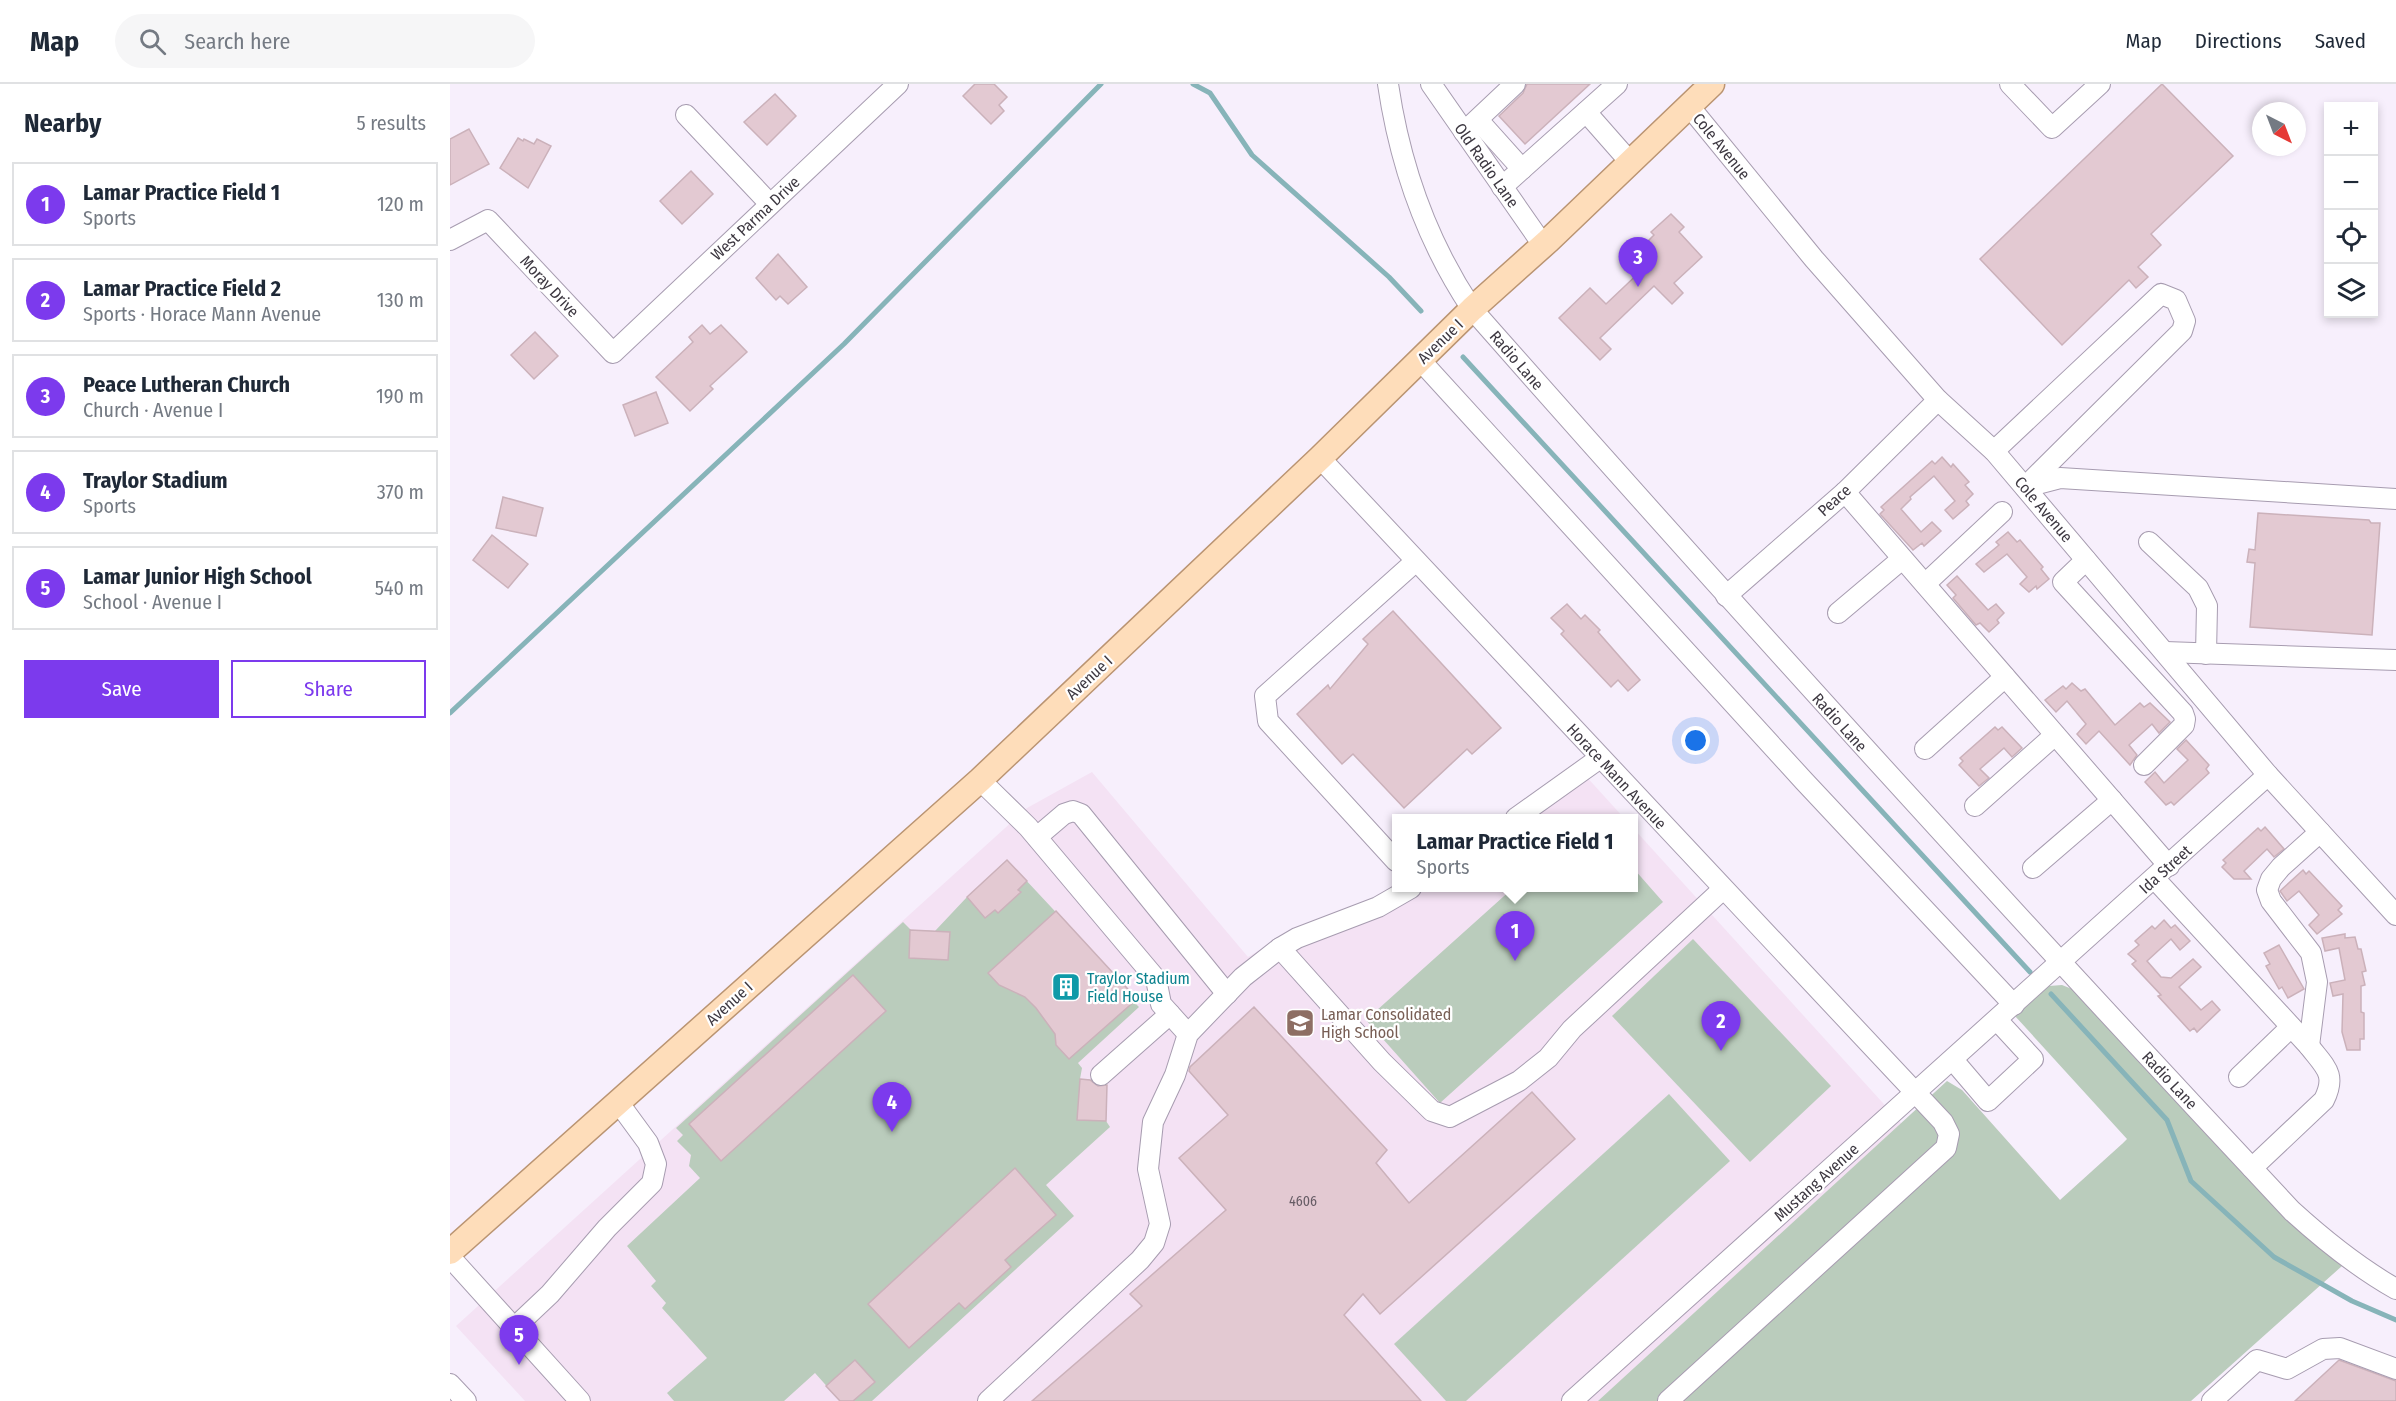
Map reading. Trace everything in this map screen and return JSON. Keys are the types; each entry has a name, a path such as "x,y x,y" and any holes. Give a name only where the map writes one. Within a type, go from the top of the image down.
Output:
{"main road":[{"name":"Avenue I","path":"450,1252 980,780 1320,458 1472,309 1630,162 1701,91"}],"street":[{"name":"West Parma Drive","path":"613,352 898,84"},
{"name":"Radio Lane","path":"1388,84 1401,152 1419,208 1442,261 1472,309 1726,596 2061,963 2292,1211 2332,1248 2365,1272 2396,1288"},
{"name":"Old Radio Lane","path":"1431,84 1471,126 1502,187 1543,245"},
{"path":"1515,84 1471,126 1522,169"},
{"path":"1502,187 1617,84"},
{"path":"2010,84 2052,128 2091,87"},
{"name":"Cole Avenue","path":"1701,91 1814,259 1938,400 1994,451 2268,775 2396,915"},
{"path":"1586,112 1630,162"},
{"path":"686,114 770,204"},
{"name":"Moray Drive","path":"450,240 488,220 613,352"},
{"path":"1994,451 2161,294 2176,300 2185,321 2182,331 2025,487"},
{"path":"1420,360 1804,781 2014,1005"},
{"name":"Peace","path":"1726,596 1845,492 1938,400"},
{"name":"Horace Mann Avenue","path":"1320,458 1722,890 1943,1122 1949,1134 1946,1148 1668,1401"},
{"path":"2025,487 2060,478 2396,499"},
{"path":"1845,492 2112,800 2161,872 2309,1046 2330,1074 2331,1087 2324,1100 2252,1168"},
{"path":"1925,584 2002,512"},
{"path":"2149,542 2198,588 2207,606 2206,654"},
{"path":"1838,613 1902,559"},
{"path":"2086,560 2063,582 2185,719 2184,724 2144,765"},
{"path":"1392,857 1268,721 1265,696 1416,561"},
{"path":"2164,652 2396,660"},
{"path":"1925,750 2005,677"},
{"path":"1975,806 2055,735"},
{"path":"1523,814 1600,758"},
{"name":"Ida Street","path":"2061,963 2268,775"},
{"path":"980,780 1032,832 1156,980 1161,1004 1188,1034"},
{"path":"2033,868 2112,800"},
{"path":"1032,832 1064,814 1073,811 1081,814 1227,994"},
{"path":"2309,1046 2317,982 2311,953 2271,902 2267,890 2271,879 2281,867 2320,832"},
{"path":"1280,948 1382,1062 1432,1111 1450,1117 1519,1080 1548,1058 1572,1029 1722,890"},
{"path":"988,1401 1140,1260 1154,1243 1160,1224 1148,1169 1153,1122 1175,1075 1188,1034 1243,977 1280,948 1296,938 1378,908 1404,892"},
{"name":"Mustang Avenue","path":"1572,1401 2061,963"},
{"path":"1101,1075 1170,1014"},
{"path":"1953,1060 1988,1101 2033,1059 1997,1020"},
{"path":"2239,1077 2291,1027"},
{"path":"514,1328 550,1294 607,1228 652,1183 656,1164 648,1143 618,1102"},
{"path":"450,1257 580,1401"},
{"path":"2212,1401 2257,1360 2287,1369 2323,1349 2340,1348 2396,1370"},
{"path":"450,1384 466,1401"}],"shaded area":[{"path":"1574,763 1620,814 1509,814"},
{"name":"Lamar Consolidated High School","path":"1092,772 1248,957 1280,938 1394,892 1638,892 1638,833 1912,1135 1962,1090 2060,1200 2122,1144 2149,1401 525,1401 456,1326 1027,808"}],"green space":[{"path":"1007,860 1137,999 1134,1002 1139,1007 1078,1063 1082,1068 1080,1079 1107,1081 1106,1121 1110,1127 1046,1185 1074,1216 872,1401 840,1401 815,1373 784,1401 674,1401 667,1393 707,1358 662,1308 666,1303 651,1286 656,1281 627,1246 700,1178 689,1166 691,1155 677,1141 683,1135 676,1128 903,922 911,930 935,931"},
{"path":"1638,874 1663,902 1440,1103 1366,1020 1509,892 1638,892"},
{"path":"1693,939 1831,1086 1750,1162 1612,1016"},
{"path":"2062,985 2077,991 2309,1238 2342,1266 2191,1401 1598,1401 1947,1081 1962,1090 2060,1200 2127,1139 2015,1016 2049,986"},
{"path":"1669,1094 1730,1161 1466,1401 1446,1401 1394,1344"}],"building":[{"path":"975,84 994,84 1007,97 999,105 1004,111 991,124 963,96"},
{"path":"1527,84 1590,84 1525,144 1499,116 1523,93"},
{"path":"2162,84 2233,156 2151,234 2161,245 2138,267 2148,277 2136,288 2129,280 2062,345 1980,259"},
{"path":"775,94 796,116 767,145 744,122"},
{"path":"469,129 489,164 450,185 450,139"},
{"path":"518,138 534,144 537,139 551,146 528,188 500,168"},
{"path":"691,171 713,194 682,224 660,201"},
{"path":"1671,214 1684,227 1679,232 1702,257 1674,283 1683,293 1672,304 1654,286 1600,338 1611,349 1600,360 1559,318 1590,288 1606,304 1644,268 1633,256 1654,235 1651,232"},
{"path":"778,254 807,287 788,304 780,296 776,300 756,278"},
{"path":"702,325 710,334 721,325 747,352 710,386 713,389 690,411 656,377 693,342 689,337"},
{"path":"535,332 558,356 534,379 511,355"},
{"path":"656,392 668,423 635,436 623,405"},
{"path":"1942,457 1951,467 1953,464 1969,482 1965,485 1973,494 1966,501 1969,505 1953,519 1945,510 1955,501 1934,476 1910,497 1911,499 1901,509 1921,532 1932,522 1941,531 1924,546 1922,543 1913,550 1880,514 1884,510 1881,507 1932,461 1935,464"},
{"path":"503,497 543,508 536,536 496,528"},
{"path":"2258,513 2369,520 2371,523 2380,523 2372,635 2250,627 2255,563 2247,562 2249,549 2255,550"},
{"path":"2008,532 2017,542 2020,540 2043,567 2041,569 2049,579 2037,589 2036,586 2029,592 2020,584 2027,577 2007,554 1984,572 1976,564 1999,545 1996,542"},
{"path":"492,535 528,564 508,588 473,560"},
{"path":"1957,576 1988,610 1996,604 2004,613 1997,620 1999,623 1989,632 1980,623 1976,625 1953,598 1956,595 1947,585"},
{"path":"1567,604 1581,619 1585,615 1600,630 1598,632 1640,680 1628,691 1618,680 1611,687 1561,634 1564,631 1551,618"},
{"path":"1393,611 1501,728 1472,754 1467,749 1404,808 1353,754 1342,764 1297,714 1328,685 1330,689 1368,644 1363,639"},
{"path":"2072,683 2081,691 2085,689 2115,725 2140,703 2144,707 2150,703 2170,722 2159,733 2152,724 2129,745 2137,755 2130,765 2099,731 2086,744 2077,734 2086,724 2067,701 2056,712 2045,700 2063,686 2066,689"},
{"path":"1995,727 1998,730 2002,727 2022,748 2012,757 2004,748 1980,769 1989,778 1979,786 1959,765 1963,761 1960,758"},
{"path":"2186,740 2209,765 2206,769 2209,773 2174,805 2171,802 2166,805 2145,782 2155,772 2164,783 2188,760 2177,749"},
{"path":"2265,827 2284,849 2274,857 2267,849 2244,871 2251,879 2234,879 2222,867 2226,863 2223,860 2258,828 2261,831"},
{"path":"1007,860 1027,881 1018,890 1021,892 998,913 995,910 985,918 967,897"},
{"path":"2303,870 2306,874 2309,871 2342,906 2338,910 2342,914 2317,934 2309,925 2319,915 2299,891 2287,901 2280,891"},
{"name":"Traylor Stadium Field House","path":"1056,911 1137,999 1069,1059 1056,1045 1055,1034 1036,1008 1025,997 999,985 988,973"},
{"path":"2164,920 2171,928 2175,925 2190,941 2180,950 2171,939 2147,961 2161,977 2171,978 2193,959 2201,967 2179,987 2201,1010 2212,1001 2220,1010 2197,1032 2194,1028 2190,1031 2158,996 2161,995 2132,964 2136,961 2128,954 2139,945 2135,941 2152,926 2155,929"},
{"path":"910,930 950,932 948,960 909,958"},
{"path":"2345,934 2345,938 2355,937 2358,949 2361,949 2366,971 2362,972 2365,985 2361,986 2364,1039 2360,1039 2360,1050 2347,1050 2342,1032 2343,994 2333,996 2330,983 2345,980 2339,948 2325,951 2322,938"},
{"path":"2279,945 2304,989 2288,998 2282,987 2279,989 2266,966 2270,964 2264,953"},
{"path":"853,975 886,1011 721,1161 689,1124"},
{"path":"1254,1007 1387,1150 1376,1163 1409,1203 1532,1092 1575,1139 1380,1314 1363,1294 1344,1315 1421,1401 1032,1401 1142,1306 1130,1294 1226,1210 1179,1158 1228,1115 1189,1071 1190,1067"},
{"path":"1080,1079 1090,1080 1098,1086 1107,1085 1106,1121 1077,1120"},
{"path":"1015,1168 1056,1215 1005,1260 1011,1267 965,1309 959,1303 909,1348 868,1304"},
{"path":"855,1360 875,1382 853,1401 840,1401 826,1386"},
{"path":"2339,1360 2396,1381 2396,1401 2295,1401"}],"waterway":[{"path":"450,713 844,344 1101,84"},
{"path":"1193,84 1210,93 1252,155 1389,277 1421,311"},
{"path":"1463,357 2030,972"},
{"path":"2051,994 2167,1120 2191,1181 2274,1257 2352,1301 2396,1320"}],"place":[{"name":"Peace Lutheran Church","path":"1638,287"},
{"name":"Lamar Practice Field 1","path":"1515,961"},
{"name":"Traylor Stadium Field House","path":"1066,987"},
{"name":"Lamar Consolidated High School","path":"1300,1023"},
{"name":"Lamar Practice Field 2","path":"1721,1051"},
{"name":"Traylor Stadium","path":"892,1132"},
{"name":"Lamar Junior High School","path":"519,1365"}]}
